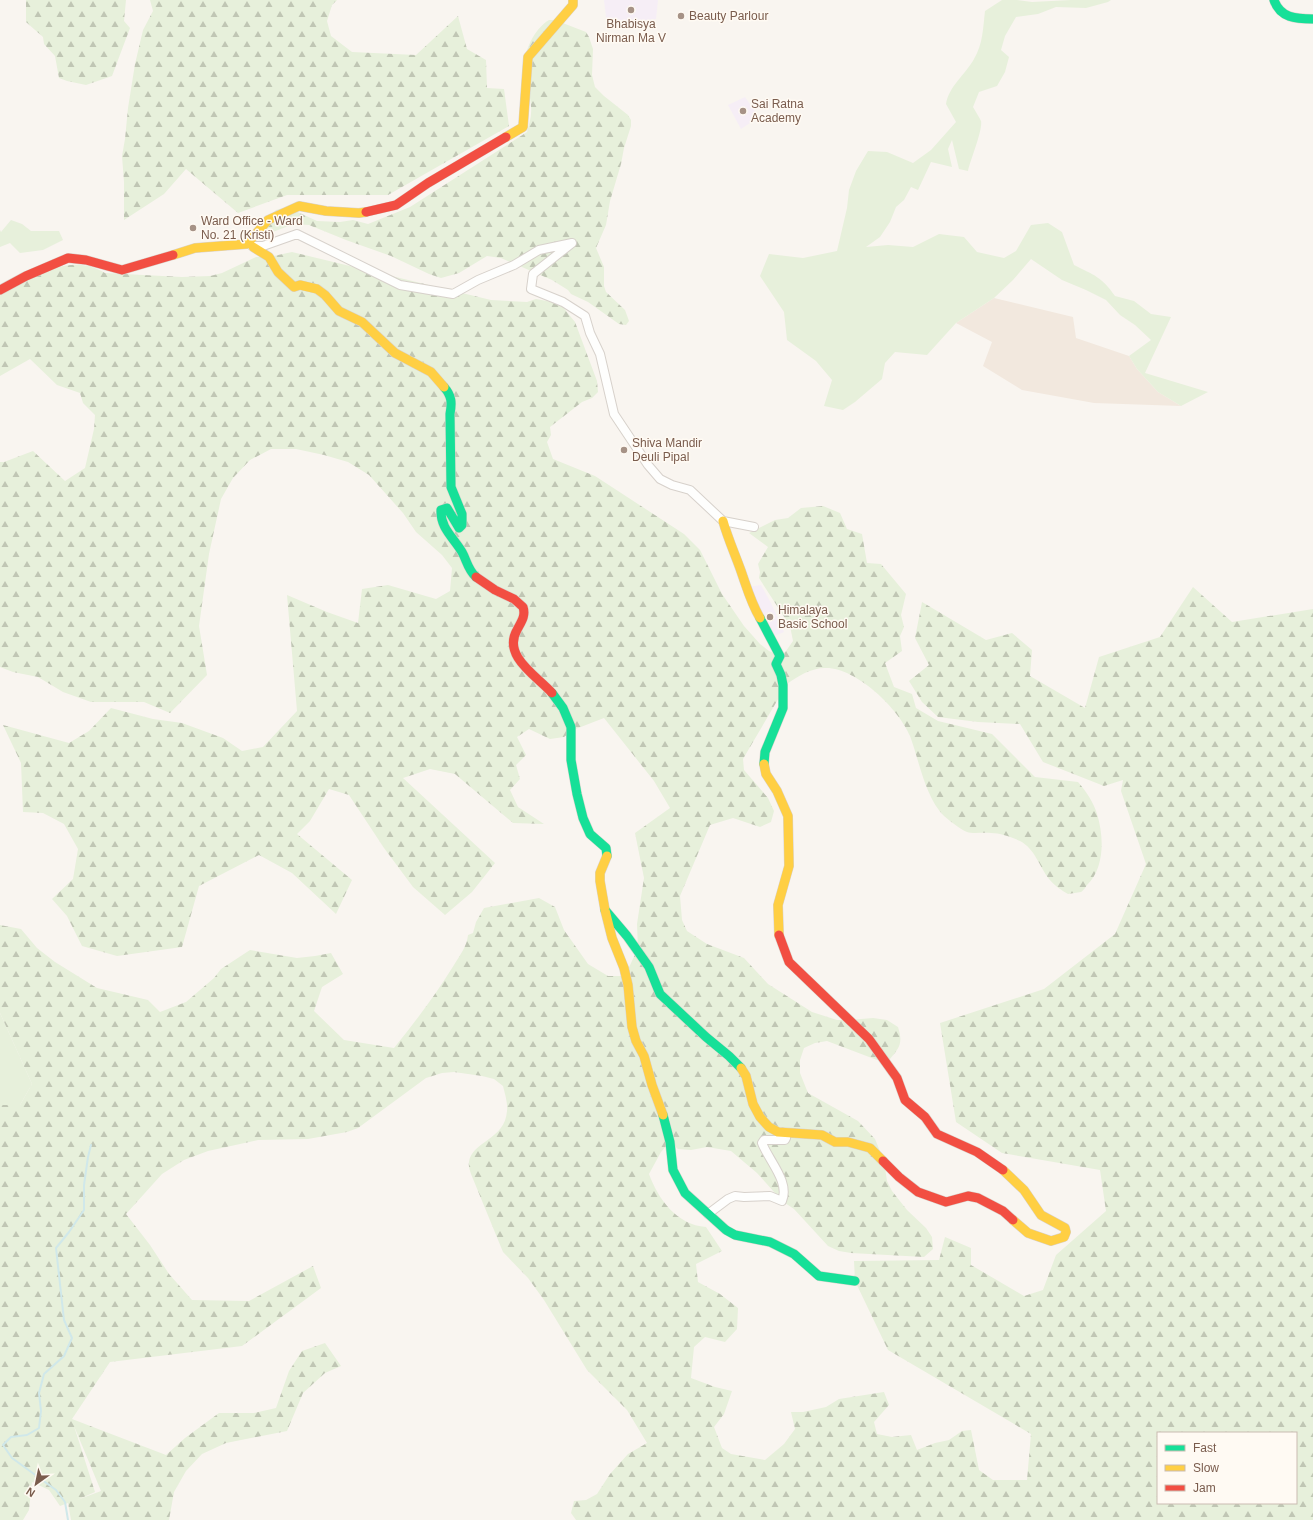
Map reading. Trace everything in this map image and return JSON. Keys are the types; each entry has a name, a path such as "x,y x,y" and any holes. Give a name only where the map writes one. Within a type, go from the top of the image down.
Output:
{"street":[{"path":"250,246 268,220 299,206 326,211 359,213 396,205 428,183 523,127 528,57 573,5 573,0"},
{"path":"1274,0 1277,8 1287,16 1298,19 1313,19"},
{"path":"0,290 26,276 68,258 86,260 122,270 195,248 263,246 297,234 400,285 453,294 478,280 514,265 538,250 572,243 533,274 531,289 563,302 585,316 590,333 600,354 614,414 648,465 660,478 672,485 690,490 723,521 728,540 735,554 754,608 780,656 776,664 781,675 783,685 783,708 777,726 767,745 764,765 766,774 777,791 788,816 790,866 778,905 779,936 789,962 869,1039 898,1078 906,1100 910,1105 925,1116 937,1134 977,1152 1004,1171 1024,1190 1041,1215 1065,1228 1066,1232 1064,1237 1051,1241 1028,1233 1003,1211 978,1198 968,1196 946,1202 918,1192 899,1177 870,1148 848,1142 835,1142 822,1135 781,1132 769,1128 760,1117 753,1104 746,1076 742,1070 729,1056 706,1037 660,994 649,967 627,936 604,910"},
{"path":"250,246 269,257 278,272 294,287 300,285 317,289 325,295 339,312 362,322 395,353 431,372 450,394 452,403 450,414 451,487 462,514 462,525 460,528 447,508 441,510 443,522 449,535 462,551 467,566 476,577 496,590 517,600 524,608 524,618 515,632 512,641 513,648 529,671 538,677 555,695 571,724 573,730 570,751 578,801 589,833 606,848 607,855 600,873 604,910 628,984 632,1027 636,1041 644,1056 652,1085 663,1114 670,1142 672,1170 685,1193 726,1230 735,1235 770,1242 794,1254 814,1273 820,1276 855,1281"},
{"path":"723,521 754,527"},
{"path":"708,1214 728,1199 735,1196 744,1198 770,1196 782,1201 785,1192 780,1178 762,1143 764,1140 785,1140 786,1138 781,1132"}],"shaded area":[{"name":"Bhabisya Nirman Ma V","path":"604,0 658,0 656,19 607,25"},
{"name":"Sai Ratna Academy","path":"745,97 759,117 741,129 728,105"},
{"path":"994,298 1073,317 1076,338 1129,356 1137,369 1158,392 1181,406 1094,403 1022,390 983,366 992,342 956,323"},
{"name":"Himalaya Basic School","path":"761,585 784,632 772,637 748,587"}],"green space":[{"path":"26,0 126,0 124,21 130,28 112,76 86,85 59,78 55,56 44,44 43,37 26,22"},
{"path":"150,0 337,0 332,5 327,21 331,36 352,52 416,55 458,16 467,49 486,60 487,88 504,89 509,126 388,195 287,195 238,213 186,169 164,194 124,220 122,156 135,64 143,30 153,11"},
{"path":"1002,0 1032,2 1111,0 1086,8 1056,7 1038,14 1016,17 1005,36 1001,50 1009,57 1005,72 997,86 979,92 973,107 981,121 981,125 968,171 959,169 952,140 948,149 952,167 931,162 918,190 911,187 904,200 896,207 890,222 880,237 866,247 888,245 913,247 939,234 964,237 977,252 1004,258 1016,251 1031,225 1048,223 1062,232 1074,265 1102,280 1115,296 1134,301 1151,314 1171,317 1145,373 1208,392 1181,406 1158,392 1137,369 1129,356 1151,340 1135,325 1120,315 1106,300 1062,280 1031,259 1013,280 994,298 956,323 927,355 895,352 885,363 882,379 855,402 843,410 824,406 832,380 816,361 787,340 784,312 760,276 769,254 803,258 837,251 847,208 849,190 856,171 868,151 887,152 913,163 931,150 956,122 946,104 950,92 977,53 982,36 985,11"},
{"path":"549,20 555,20 586,32 593,49 592,75 595,87 628,115 631,120 631,126 610,201 606,225 596,248 604,267 604,286 606,292 625,310 629,321 626,325 619,324 588,302 571,294 568,290 552,280 501,258 487,256 459,273 441,278 391,256 309,225 294,224 270,233 263,233 267,218 276,210 283,208 289,208 317,221 340,222 353,220 368,224 410,207 527,132 531,110 524,77 524,61 533,37"},
{"path":"11,220 22,224 31,231 59,231 63,240 43,250 20,253 10,243 0,247 0,230 1,232"},
{"path":"292,252 491,300 527,302 536,299 562,306 575,322 597,381 598,392 592,398 582,402 550,427 551,435 547,442 553,459 595,476 684,534 700,550 722,594 744,626 760,644 769,651 780,656 786,651 793,641 790,626 759,578 760,572 758,564 768,547 749,533 775,520 788,518 801,508 823,506 840,513 847,529 862,534 867,563 881,564 906,594 901,615 904,627 900,636 902,651 885,663 894,687 912,694 916,708 938,721 992,734 1035,777 1078,782 1084,789 1096,810 1102,842 1100,861 1097,870 1093,878 1082,891 1068,894 1058,888 1051,881 1045,874 1033,853 1025,844 1010,837 998,834 967,832 944,816 937,808 927,789 910,736 896,714 886,702 863,682 850,674 825,668 815,669 800,675 787,684 743,759 744,770 768,798 774,811 771,822 760,827 733,818 710,825 680,896 682,920 687,931 707,944 744,958 768,984 812,1012 837,1020 873,1018 887,1020 898,1027 900,1044 890,1059 877,1060 827,1041 815,1043 804,1048 800,1060 800,1073 808,1093 858,1121 875,1139 884,1161 887,1181 892,1191 907,1210 926,1228 932,1237 933,1249 924,1257 839,1251 828,1246 794,1209 782,1201 757,1173 731,1151 707,1147 691,1150 678,1149 670,1142 661,1152 649,1174 658,1193 670,1209 686,1221 706,1227 722,1251 696,1264 698,1282 720,1294 738,1308 737,1329 725,1342 705,1337 694,1347 691,1378 715,1387 732,1391 724,1414 714,1427 722,1448 731,1454 765,1460 784,1444 795,1429 791,1412 803,1412 826,1407 839,1399 884,1392 889,1405 874,1422 877,1434 892,1437 911,1435 917,1450 935,1443 949,1440 962,1431 971,1430 979,1470 993,1480 1027,1480 1031,1434 888,1350 855,1281 854,1261 939,1260 945,1237 971,1248 971,1265 1024,1296 1043,1290 1056,1255 1106,1211 1100,1170 1002,1153 956,1122 940,1023 1044,989 1115,934 1146,864 1121,791 1123,780 1104,786 1043,762 1020,724 978,722 938,717 922,702 909,681 929,665 915,638 922,602 986,640 1012,633 1032,650 1030,676 1085,708 1099,657 1160,637 1193,587 1232,622 1313,609 1313,1520 576,1520 571,1513 574,1501 586,1500 597,1494 610,1474 628,1454 647,1443 627,1410 587,1370 544,1300 528,1278 503,1252 471,1174 469,1162 471,1155 476,1149 495,1134 505,1121 507,1105 503,1086 494,1079 454,1072 442,1073 426,1078 358,1128 347,1132 308,1139 258,1140 208,1151 184,1160 162,1174 126,1214 150,1245 169,1274 192,1300 249,1301 313,1266 321,1288 242,1346 110,1362 72,1419 166,1455 185,1438 219,1413 254,1413 276,1408 289,1371 302,1351 325,1343 341,1366 325,1373 303,1393 287,1431 226,1443 202,1454 186,1471 174,1492 169,1520 71,1520 68,1503 60,1506 49,1490 32,1482 29,1510 23,1520 0,1520 0,1105 20,1105 32,1084 0,1013 0,925 21,929 37,948 55,962 97,988 148,1000 160,1012 186,1002 214,978 221,969 250,950 297,958 331,953 343,974 322,987 314,1011 344,1040 394,1048 426,1007 447,976 463,950 468,935 473,933 476,922 484,908 539,898 555,907 564,930 588,964 608,976 625,976 638,948 637,924 644,878 635,833 670,808 654,781 604,718 573,730 564,737 550,739 529,729 517,737 526,755 516,765 520,779 510,790 518,807 544,824 513,823 455,774 430,769 403,778 495,863 472,892 445,915 413,887 384,848 349,795 329,789 310,821 297,834 352,880 336,914 292,873 259,855 199,886 182,947 117,956 82,946 67,916 52,899 73,879 78,849 64,824 43,813 23,812 21,763 3,725 69,743 89,731 111,708 153,719 182,723 223,738 242,751 263,747 297,711 287,595 358,623 362,589 388,585 436,599 450,591 452,568 442,555 416,532 403,513 369,475 348,462 324,455 296,449 271,449 250,460 233,478 221,499 209,554 199,626 207,675 170,713 144,702 91,702 63,692 38,677 13,672 0,667 0,462 4,462 33,451 65,481 85,468 94,429 95,415 83,403 80,393 57,385 30,359 0,376 0,295 51,269 64,266 78,265 91,267 105,273 182,277 210,276 222,273 256,257 269,257","holes":["74,1426 101,1491 77,1500 95,1492"]},
{"path":"0,1013 32,1084 20,1105 0,1105"}],"waterway":[{"path":"68,1520 65,1502 56,1490 12,1458 3,1445 11,1437 27,1435 39,1428 41,1411 39,1393 44,1374 64,1356 72,1338 64,1320 56,1248 84,1210 84,1185 91,1145"}],"traffic: fast":[{"path":"1274,0 1280,11 1284,14 1295,18 1313,19"},
{"path":"444,387 449,393 451,403 451,487 462,514 462,525 459,528 447,508 441,510 441,516 445,528 459,547 469,568 476,577"},
{"path":"760,618 780,656 776,664 781,675 783,685 783,708 765,752 764,764"},
{"path":"552,693 563,708 571,727 571,760 583,818 590,834 606,848 607,856"},
{"path":"605,910 627,936 649,967 660,994 741,1068"},
{"path":"663,1115 670,1142 673,1170 685,1193 726,1230 735,1235 770,1242 794,1254 819,1276 855,1281"}],"traffic: slow":[{"path":"506,137 523,127 528,57 573,5 573,0"},
{"path":"173,255 195,248 247,244 268,220 299,206 326,211 366,212"},
{"path":"253,247 269,257 278,272 294,287 300,285 317,289 325,295 339,311 362,322 395,353 431,372 444,387"},
{"path":"723,521 749,595 760,618"},
{"path":"764,764 766,774 777,791 788,816 789,866 778,905 779,935"},
{"path":"607,856 600,873 605,910 612,938 624,968 628,985 632,1027 636,1041 644,1056 652,1085 663,1115"},
{"path":"741,1068 746,1076 753,1104 760,1117 769,1127 778,1132 822,1135 835,1142 848,1142 870,1148 883,1161"},
{"path":"1003,1170 1024,1190 1041,1215 1065,1228 1066,1232 1064,1237 1051,1241 1028,1233 1013,1220"}],"traffic: jam":[{"path":"366,212 396,205 428,183 506,137"},
{"path":"0,290 26,276 68,258 86,260 122,270 173,255"},
{"path":"476,577 495,590 514,599 523,607 523,616 514,639 514,648 523,665 552,693"},
{"path":"779,935 789,962 869,1039 897,1078 905,1100 925,1117 937,1134 977,1152 1003,1170"},
{"path":"883,1161 899,1177 918,1192 946,1202 968,1196 978,1198 1003,1211 1013,1220"}],"place":[{"name":"Bhabisya Nirman Ma V","path":"631,10"},
{"name":"Beauty Parlour","path":"681,16"},
{"name":"Sai Ratna Academy","path":"743,111"},
{"name":"Ward Office - Ward No. 21 (Kristi)","path":"193,228"},
{"name":"Shiva Mandir Deuli Pipal","path":"624,450"},
{"name":"Himalaya Basic School","path":"770,617"}]}
